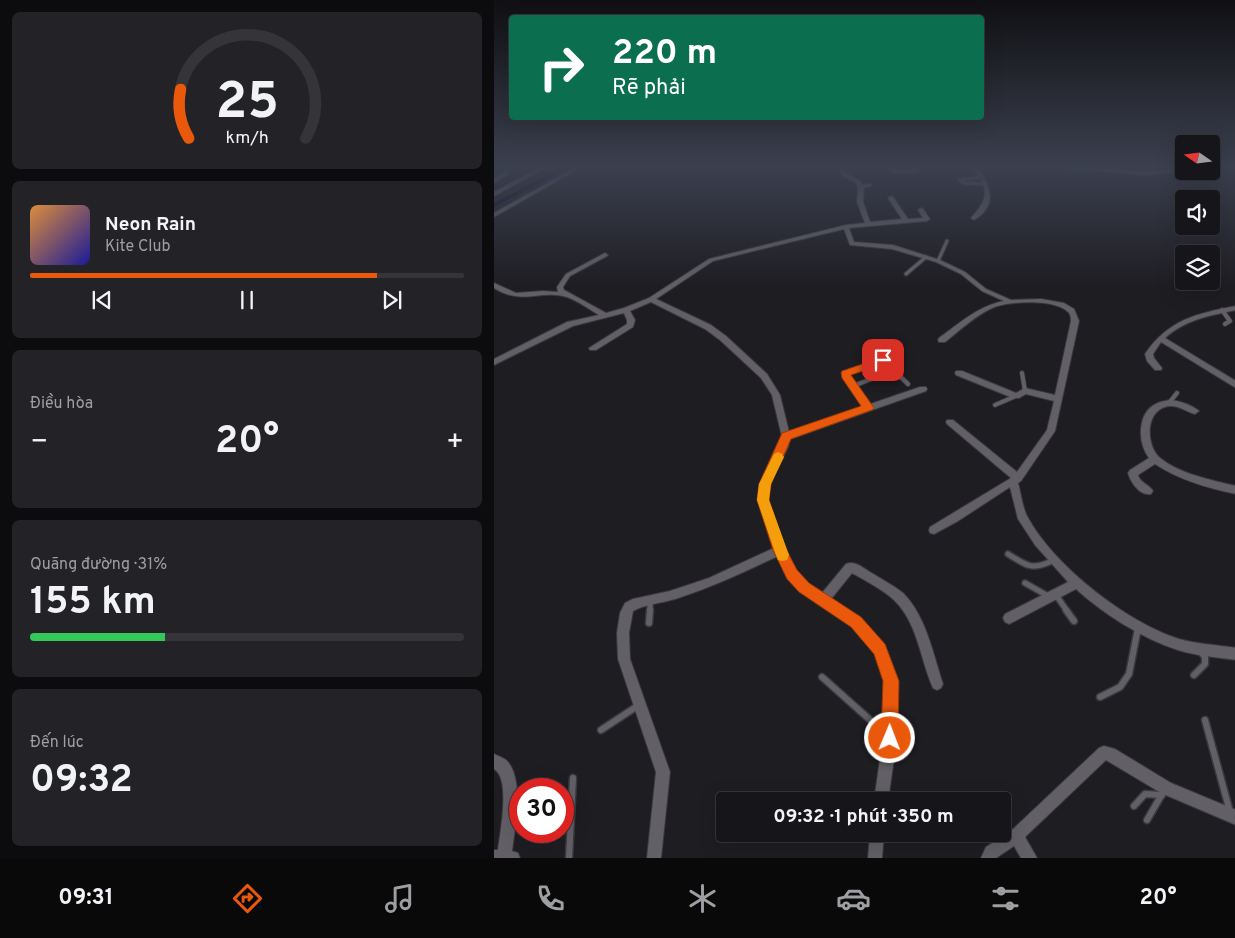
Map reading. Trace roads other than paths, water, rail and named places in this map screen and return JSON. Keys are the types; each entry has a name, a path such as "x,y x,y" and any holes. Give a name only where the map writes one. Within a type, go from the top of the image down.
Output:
{"street":[{"path":"494,215 508,207"},
{"path":"862,207 868,224"},
{"path":"897,207 906,221"},
{"path":"974,218 984,207"},
{"path":"494,362 570,324 626,310 651,299 711,260 846,227 927,219 921,210"},
{"path":"846,227 852,244 893,247 938,261 963,273 984,290 1010,301"},
{"path":"604,315 561,291 560,287 565,279 576,270 605,255"},
{"path":"494,285 507,294 513,295 542,293 568,295"},
{"path":"651,299 708,326 764,376 776,395 786,436 783,447 765,484 763,500 780,550 792,574 804,588 856,622 880,650 891,681 890,738 882,792"},
{"path":"934,530 961,516 995,490 1015,479 1051,431 1075,321 1073,312 1067,306 1053,303 1010,301 990,306 942,340"},
{"path":"1158,368 1150,359 1149,354 1174,327 1198,315 1235,308"},
{"path":"593,348 630,325 631,320 626,310"},
{"path":"1161,340 1235,385"},
{"path":"959,373 1016,396 1025,391 1059,400"},
{"path":"786,436 923,389"},
{"path":"1195,411 1169,403 1161,405 1151,412 1145,426 1146,441 1155,459 1192,477 1235,490"},
{"path":"950,422 1015,479 1022,516 1039,542 1054,560 1090,596 1138,627 1179,645 1235,654"},
{"path":"1148,491 1135,481 1133,473 1155,459"},
{"path":"654,858 663,772 624,659 623,633 626,614 629,607 711,582 780,550"},
{"path":"824,600 850,567 856,569 902,601 913,617 923,640 937,684"},
{"path":"1008,618 1076,583"},
{"path":"988,858 992,852 1016,836 1104,753 1110,754 1164,792 1233,817"},
{"path":"494,761 498,762 508,772 510,790 504,857"},
{"path":"1016,836 1030,858"},
{"path":"875,858 876,842"}],"lane":[{"path":"938,261 941,251 947,242"},
{"path":"906,274 926,257"},
{"path":"1222,310 1230,322 1225,324"},
{"path":"868,408 846,373 883,360 908,384"},
{"path":"853,386 895,370"},
{"path":"1022,373 1025,391"},
{"path":"1169,403 1177,393"},
{"path":"995,405 1016,396"},
{"path":"1008,554 1030,568 1037,569 1054,560"},
{"path":"1025,583 1052,596 1074,621"},
{"path":"649,623 650,600"},
{"path":"1100,697 1120,687 1130,674 1138,627"},
{"path":"1194,675 1206,661 1199,649"},
{"path":"822,677 890,738"},
{"path":"601,730 640,705"},
{"path":"1205,720 1233,817"},
{"path":"1134,806 1145,794 1164,792"},
{"path":"1147,820 1164,792"},
{"path":"569,858 570,843"}]}
